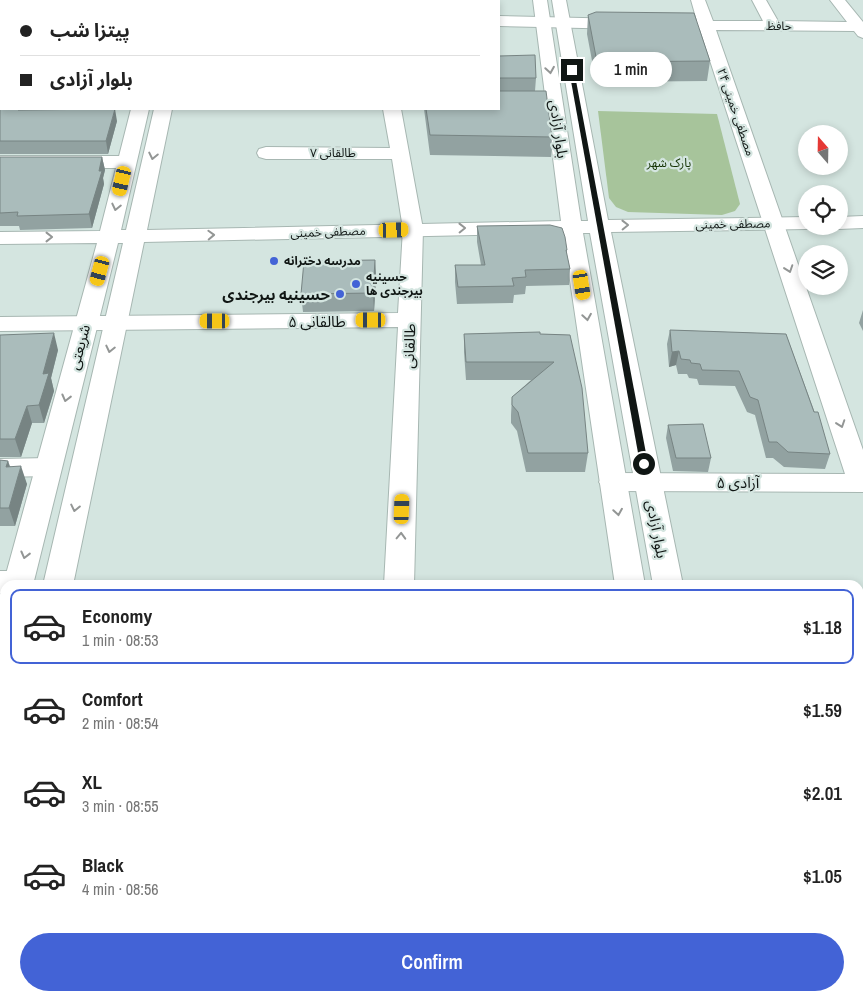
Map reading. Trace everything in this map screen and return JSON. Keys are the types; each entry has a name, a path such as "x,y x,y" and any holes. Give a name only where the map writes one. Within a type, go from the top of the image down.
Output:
{"main road":[{"name":"بلوار آزادی","path":"559,0 549,15 546,104 572,226 629,580"},
{"name":"مصطفی خمینی ۲۴","path":"698,0 701,25 774,223 862,483"},
{"path":"758,0 773,26"},
{"path":"837,0 861,29"},
{"name":"بلوار آزادی","path":"549,15 599,226 667,580"},
{"path":"500,21 549,15 639,24"},
{"name":"حافظ","path":"676,25 861,29"},
{"name":"شریعتی","path":"13,580 48,467 109,237 140,110"},
{"name":"شریعتی","path":"59,580 163,110"},
{"name":"طالقانی","path":"392,110 413,229 399,580"},
{"name":"طالقانی ۷","path":"266,152 400,154"},
{"path":"0,162 126,162"},
{"path":"848,222 863,222"},
{"name":"مصطفی خمینی","path":"0,238 136,237 413,229 798,223"},
{"name":"طالقانی ۵","path":"0,324 410,320"},
{"path":"0,468 48,467"},
{"name":"آزادی ۵","path":"613,482 862,483"}],"green space":[{"name":"پارک شهر","path":"598,111 717,114 740,204 735,211 722,215 628,212 616,207 609,198"}],"building":[{"path":"596,12 694,13 710,61 597,62 588,15"},
{"path":"535,55 536,78 500,78 500,56"},
{"path":"500,91 546,91 552,137 430,135 426,110 500,110"},
{"path":"0,110 115,110 106,141 0,141"},
{"path":"0,157 102,157 99,171 102,171 89,214 17,216 18,212 0,213"},
{"path":"550,225 562,228 570,269 525,270 526,277 512,278 514,286 458,287 455,265 485,265 477,226"},
{"path":"375,260 373,293 301,294 304,261"},
{"path":"670,330 786,334 814,412 818,412 830,454 788,452 777,442 769,442 758,400 750,397 739,371 702,370 700,364 681,359 679,351 672,352"},
{"path":"540,332 540,334 570,335 582,388 588,453 528,453 518,412 512,405 512,397 554,362 466,362 464,334"},
{"path":"54,333 43,374 49,373 39,405 27,406 15,439 0,439 0,335"},
{"path":"703,424 711,458 676,458 668,425"},
{"path":"0,460 8,461 6,467 21,466 9,508 0,508"}],"place":[{"name":"مدرسه دخترانه","path":"274,261"},
{"name":"حسینیه بیرجندی ها","path":"356,284"},
{"name":"حسینیه بیرجندی","path":"340,294"}],"route":[{"path":"572,70 644,464"}]}
